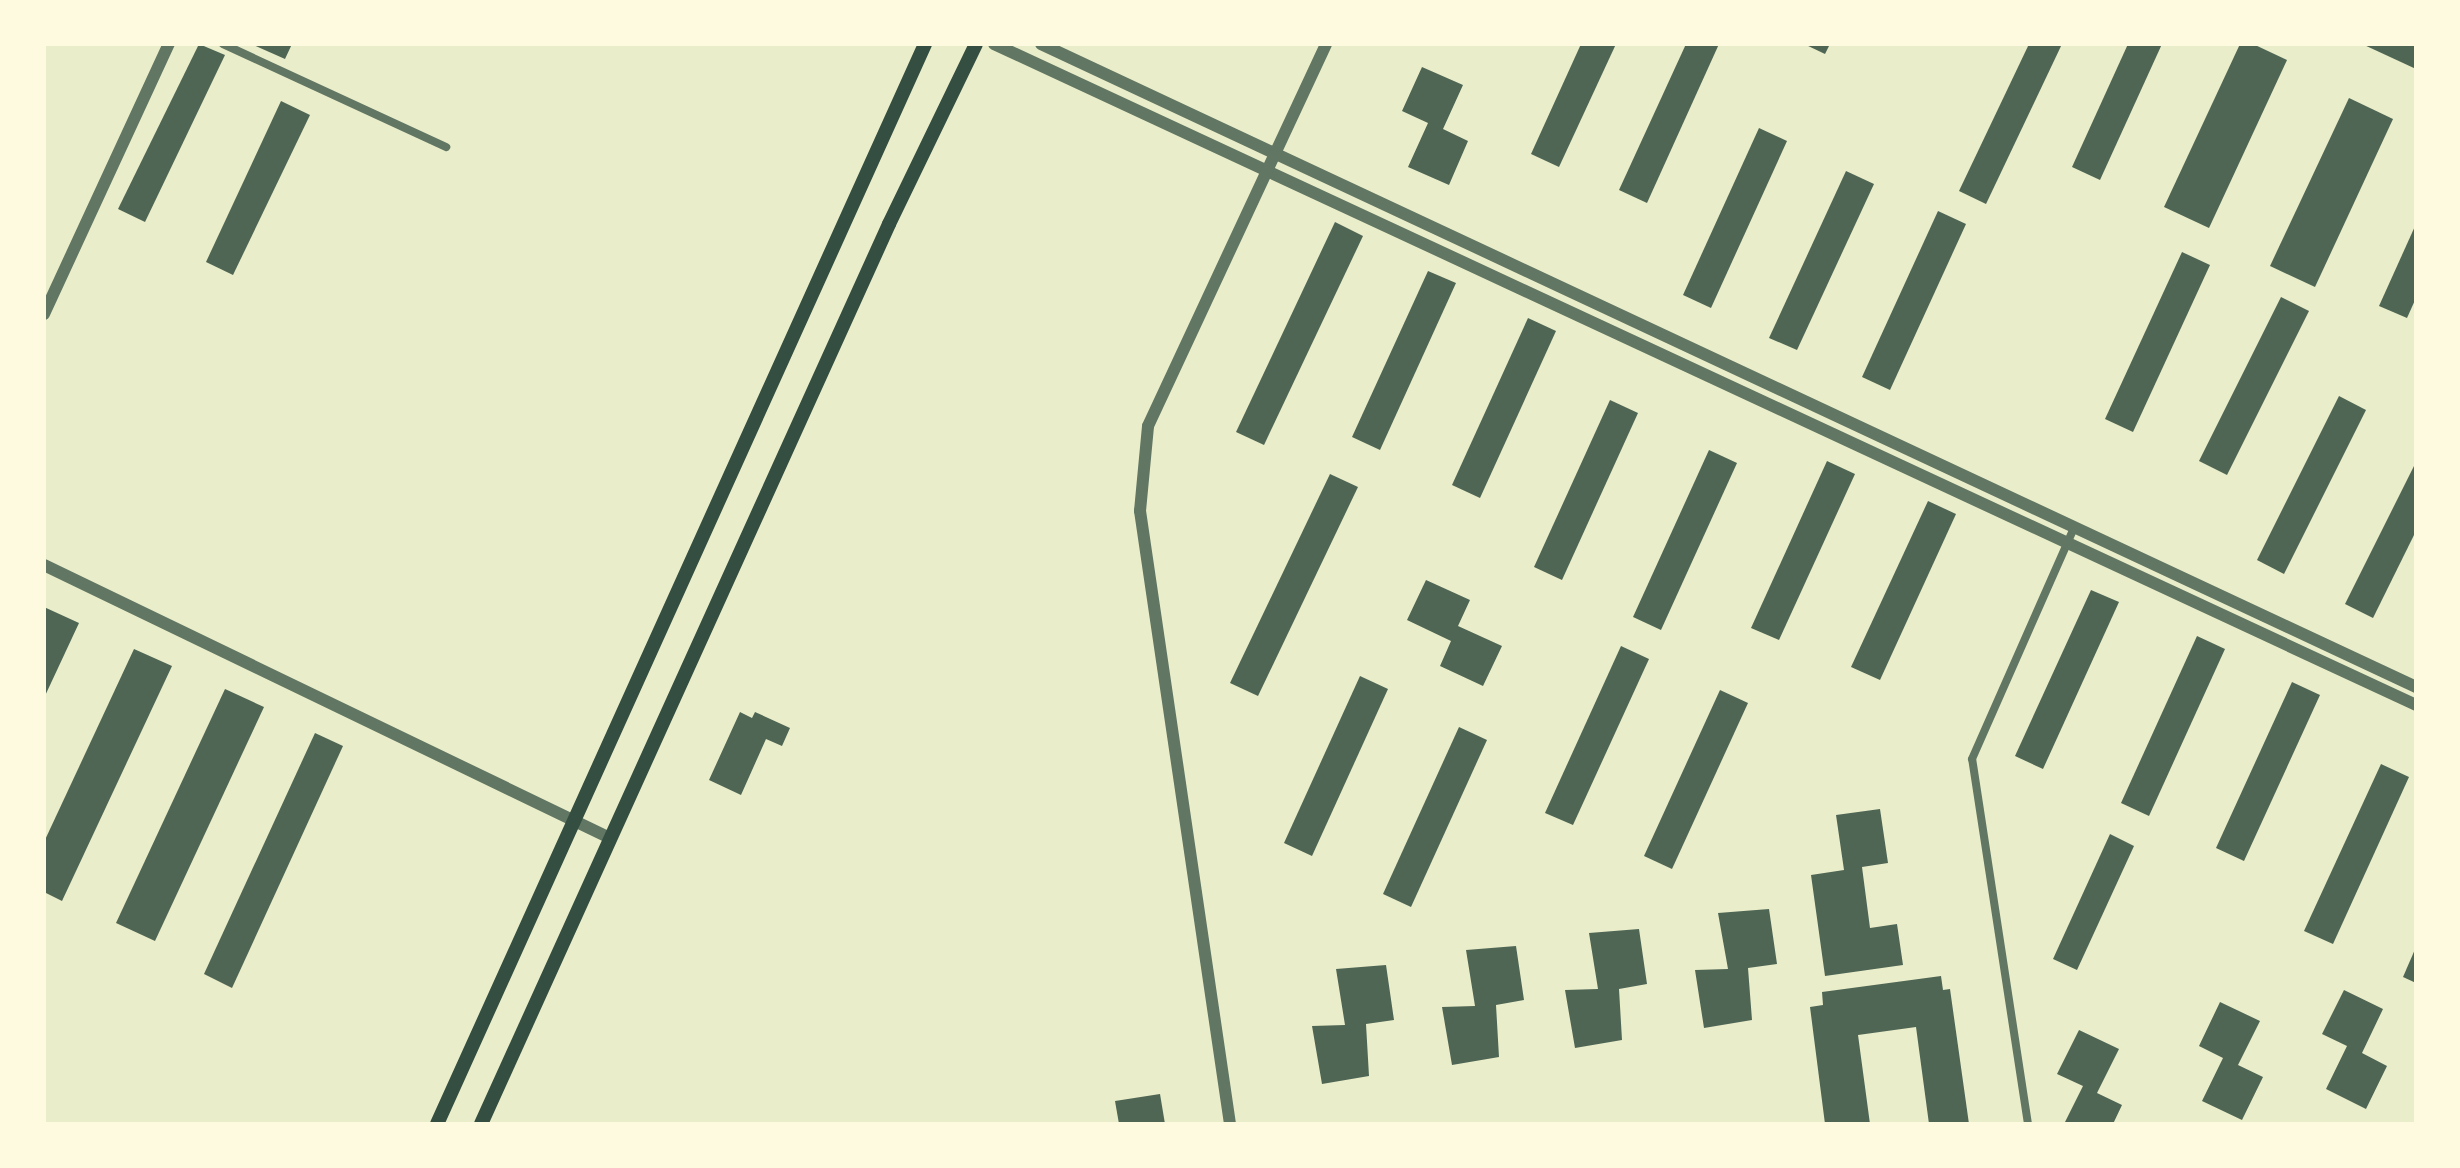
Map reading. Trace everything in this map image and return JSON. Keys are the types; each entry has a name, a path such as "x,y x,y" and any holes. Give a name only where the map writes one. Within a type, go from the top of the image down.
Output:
{"main road":[{"path":"437,1124 925,44"},
{"path":"481,1124 882,238 976,44"}],"street":[{"path":"44,314 169,44"},
{"path":"223,44 446,147"},
{"path":"994,44 2416,705"},
{"path":"1041,44 2416,687"},
{"path":"1230,1124 1140,511 1148,426 1326,44"},
{"path":"2028,1124 1972,759 2074,528"},
{"path":"44,565 610,838"}],"building":[{"path":"199,44 225,55 145,222 118,209"},
{"path":"251,44 292,44 285,59"},
{"path":"1581,44 1616,44 1559,167 1531,154"},
{"path":"1686,44 1719,44 1647,203 1619,190"},
{"path":"1804,44 1830,44 1825,54"},
{"path":"2029,44 2062,44 1986,204 1959,191"},
{"path":"2128,44 2162,44 2100,180 2072,167"},
{"path":"2240,44 2253,44 2287,60 2209,228 2164,207"},
{"path":"2362,44 2416,44 2416,69"},
{"path":"1422,67 1463,85 1443,129 1468,141 1449,185 1408,167 1428,123 1402,111"},
{"path":"2349,98 2393,119 2315,287 2270,266"},
{"path":"281,101 310,115 233,275 206,262"},
{"path":"1759,128 1787,141 1711,308 1683,295"},
{"path":"1846,171 1874,184 1797,350 1769,338"},
{"path":"1938,211 1966,224 1890,390 1862,377"},
{"path":"1335,222 1363,236 1264,445 1236,432"},
{"path":"2416,224 2416,298 2407,318 2379,306"},
{"path":"2182,252 2210,265 2133,432 2105,419"},
{"path":"1428,271 1456,283 1380,450 1352,437"},
{"path":"2281,297 2309,311 2227,475 2199,461"},
{"path":"1528,318 1556,331 1480,498 1452,485"},
{"path":"2339,396 2366,410 2284,574 2257,560"},
{"path":"1610,400 1638,413 1562,580 1534,567"},
{"path":"1709,450 1737,463 1661,630 1633,617"},
{"path":"1827,461 1855,474 1779,640 1751,628"},
{"path":"2416,462 2416,531 2373,618 2345,604"},
{"path":"1330,474 1358,487 1258,696 1230,683"},
{"path":"1928,501 1956,514 1880,680 1851,667"},
{"path":"1426,580 1470,600 1458,626 1502,646 1483,686 1440,666 1451,641 1407,620"},
{"path":"2091,590 2119,602 2043,769 2015,756"},
{"path":"44,607 79,623 44,698"},
{"path":"2197,636 2225,649 2149,816 2121,803"},
{"path":"1621,646 1649,659 1573,825 1545,813"},
{"path":"134,649 172,666 62,901 44,892 44,842"},
{"path":"1360,676 1388,689 1312,856 1284,843"},
{"path":"2292,682 2320,695 2244,861 2216,848"},
{"path":"225,689 264,707 155,941 116,923"},
{"path":"1720,690 1748,703 1672,869 1644,856"},
{"path":"740,712 752,718 755,712 790,728 782,746 766,739 741,795 709,780"},
{"path":"1459,727 1487,740 1411,907 1383,894"},
{"path":"315,733 343,746 232,988 204,974"},
{"path":"2381,764 2409,777 2333,944 2304,931"},
{"path":"1880,809 1888,863 1862,867 1870,928 1897,924 1903,965 1825,976 1811,875 1844,870 1836,815"},
{"path":"2110,834 2134,846 2077,970 2053,959"},
{"path":"1769,909 1777,964 1748,968 1752,1020 1704,1028 1695,970 1728,969 1718,913"},
{"path":"1639,929 1647,984 1619,989 1622,1040 1575,1048 1565,990 1598,989 1589,933"},
{"path":"1516,946 1524,1000 1496,1005 1499,1057 1452,1065 1442,1007 1475,1006 1466,950"},
{"path":"2416,947 2416,983 2403,977"},
{"path":"1386,965 1394,1020 1366,1024 1369,1076 1322,1084 1312,1026 1345,1025 1336,969"},
{"path":"1941,976 1943,990 1950,989 1969,1124 1929,1124 1916,1027 1858,1035 1870,1124 1825,1124 1810,1007 1823,1005 1822,992"},
{"path":"2344,990 2383,1009 2362,1053 2387,1066 2366,1109 2326,1089 2347,1046 2322,1034"},
{"path":"2220,1002 2260,1021 2238,1065 2263,1077 2242,1120 2202,1101 2223,1058 2199,1046"},
{"path":"2079,1030 2119,1049 2097,1093 2122,1105 2113,1124 2064,1124 2083,1086 2057,1074"},
{"path":"1160,1094 1165,1124 1119,1124 1115,1101"}]}
